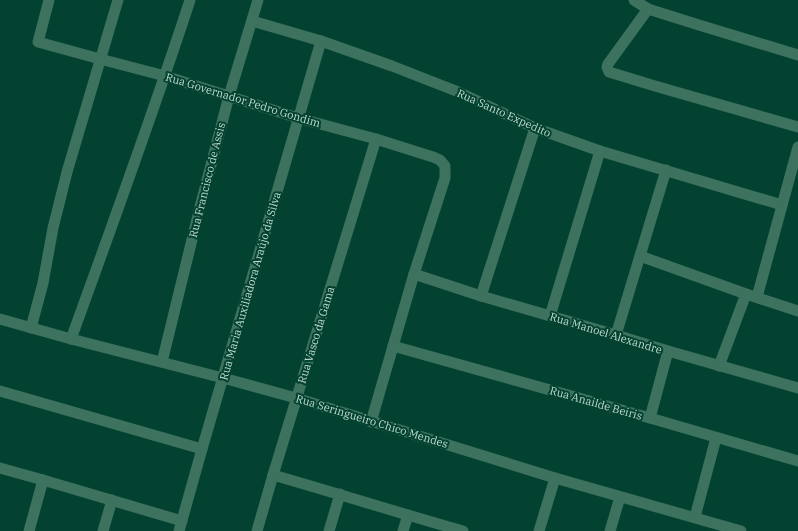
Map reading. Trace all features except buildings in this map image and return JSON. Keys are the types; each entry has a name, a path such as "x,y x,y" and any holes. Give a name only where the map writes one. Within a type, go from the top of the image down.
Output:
{"street":[{"name":"Rua Governador Pedro Gondim","path":"49,0 38,42 165,76 298,118 440,160 444,166 445,178 414,274"},
{"path":"31,328 43,283 53,228 67,172 118,0"},
{"path":"71,339 165,76 190,0"},
{"name":"Rua Francisco de Assis","path":"162,362 229,96 258,0"},
{"path":"634,0 648,9 798,55"},
{"path":"648,9 608,64 607,67 609,72 798,127"},
{"name":"Rua Santo Expedito","path":"252,21 321,41 392,66 456,91 535,128 600,151 782,205"},
{"name":"Rua Maria Auxiliadora Araújo da Silva","path":"181,526 321,41"},
{"path":"481,296 535,128"},
{"name":"Rua Vasco da Gama","path":"257,531 296,398 376,140"},
{"path":"719,366 751,296 782,205 798,147"},
{"path":"550,316 600,151"},
{"path":"616,335 666,170"},
{"path":"640,256 751,296 798,311"},
{"path":"371,422 414,274"},
{"name":"Rua Manoel Alexandre","path":"414,274 481,296 616,335 668,352 798,388"},
{"name":"Rua Seringueiro Chico Mendes","path":"0,319 296,398 555,478 741,531"},
{"name":"Rua Anailde Beiris","path":"393,346 798,461"},
{"path":"650,418 668,352"},
{"path":"0,391 202,449"},
{"path":"694,517 716,438"},
{"path":"0,468 112,500 181,526"},
{"path":"273,475 463,531"},
{"path":"539,531 555,478"},
{"path":"28,531 43,480"},
{"path":"329,531 340,494"},
{"path":"610,531 620,497"},
{"path":"103,531 112,500"},
{"path":"403,531 408,515"}]}
